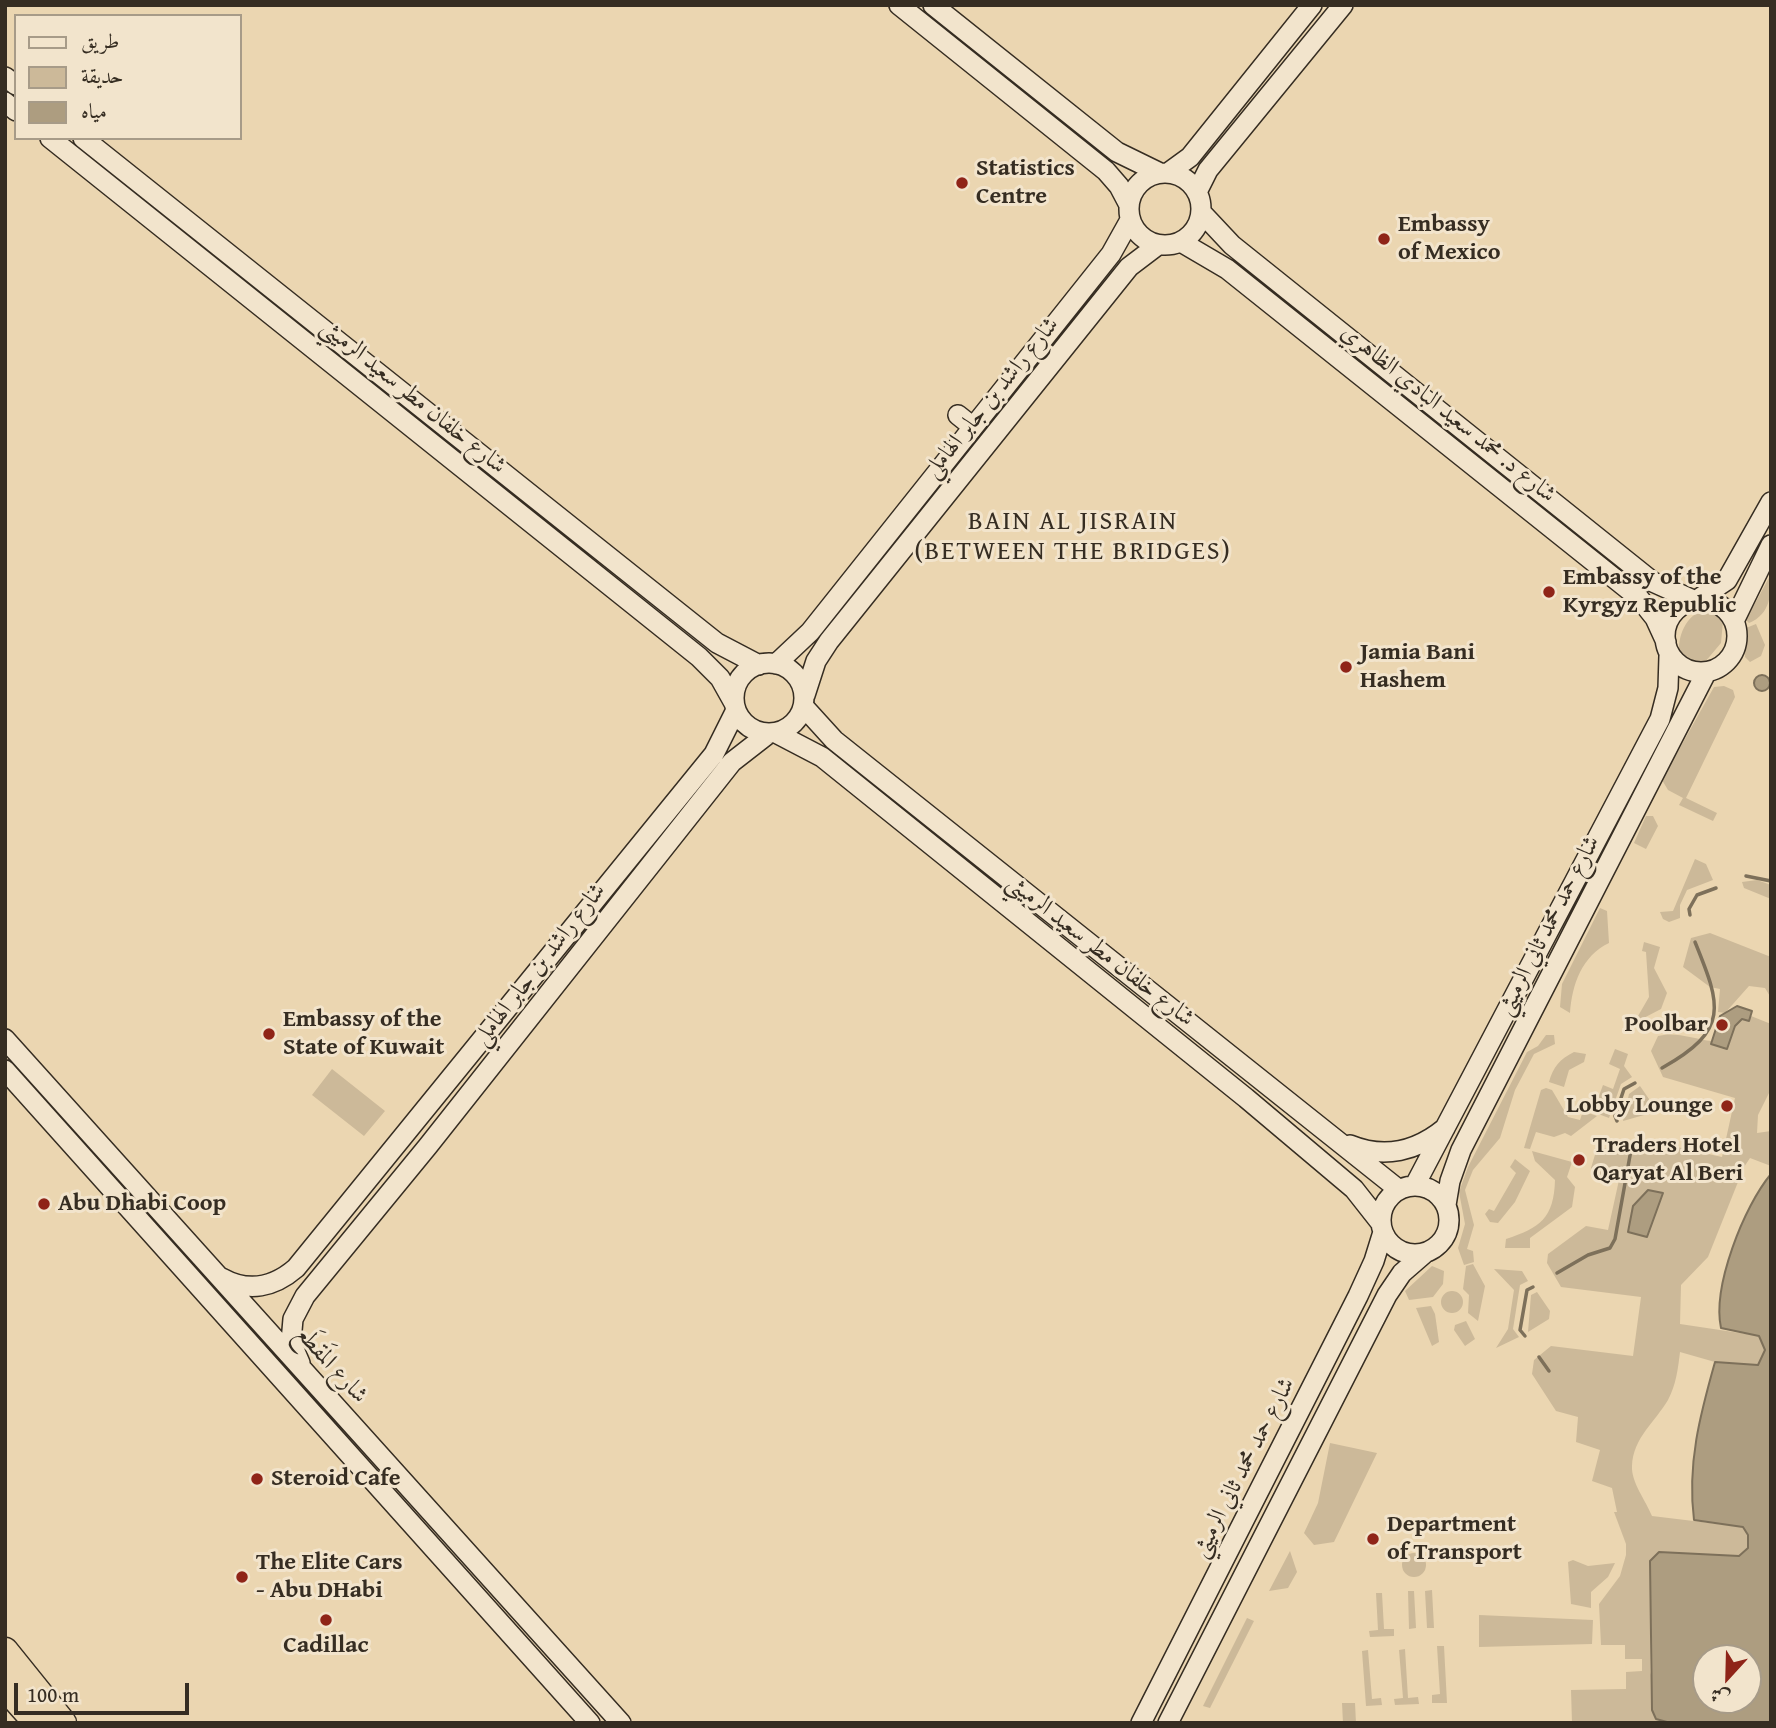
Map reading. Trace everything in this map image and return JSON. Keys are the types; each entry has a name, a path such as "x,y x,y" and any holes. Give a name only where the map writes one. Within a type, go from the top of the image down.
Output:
{"highway":[{"path":"5,1651 63,1723"},
{"path":"5,1687 37,1723"}],"street":[{"path":"900,5 1106,171 1119,186 1141,236 1158,244 1181,242 1195,230 1201,212 1197,192 1190,183 1117,152 933,5"},
{"path":"1130,212 1133,192 1141,181 1164,173 1190,157 1312,5"},
{"path":"1197,192 1208,170 1343,5"},
{"name":"شارع خلفان مطر سعيد الرميثي","path":"52,140 699,657 720,678 735,706"},
{"name":"شارع خلفان مطر سعيد الرميثي","path":"86,140 717,643 768,664"},
{"name":"شارع راشد بن جابر الهاملي","path":"768,664 810,632 965,421 1111,254 1130,212"},
{"name":"شارع د. محمد سعيد البادي الظاهري","path":"1201,212 1232,245 1653,582 1697,599"},
{"name":"شارع د. محمد سعيد البادي الظاهري","path":"1181,242 1227,269 1639,598 1655,618 1667,649"},
{"name":"شارع راشد بن جابر الهاملي","path":"804,701 816,661 829,641 1129,267 1158,244"},
{"path":"495,494 508,477"},
{"path":"1771,502 1727,580 1674,617 1667,649 1684,670 1706,673 1716,670 1731,652 1736,640 1735,619 1771,545"},
{"path":"1697,599 1722,604 1735,619"},
{"name":"شارع حمد محمد ثاني الرميثي","path":"1407,1187 1449,1125 1658,723 1668,688 1667,649"},
{"path":"768,664 796,675 804,701 794,724 772,733 748,727 735,706 737,684 743,675 768,664"},
{"name":"شارع حمد محمد ثاني الرميثي","path":"1446,1205 1450,1181 1461,1150 1706,673"},
{"name":"شارع خلفان مطر سعيد الرميثي","path":"804,701 834,740 1340,1141 1407,1187"},
{"name":"شارع راشد بن جابر الهاملي","path":"216,1275 234,1285 250,1288 282,1280 296,1268 714,754 735,706"},
{"name":"شارع راشد بن جابر الهاملي","path":"308,1376 291,1342 293,1319 313,1284 437,1136 732,762 772,733"},
{"name":"شارع خلفان مطر سعيد الرميثي","path":"772,733 822,757 1246,1098 1354,1189 1381,1227"},
{"name":"شارع المَقطَع","path":"5,1039 621,1723"},
{"name":"شارع المَقطَع","path":"5,1070 590,1723"},
{"path":"1340,1141 1362,1150 1397,1151 1430,1140 1449,1125"},
{"path":"313,1284 307,1281 305,1275 360,1205 372,1174"},
{"path":"1407,1187 1433,1191 1446,1205 1449,1224 1447,1233 1434,1248 1425,1253 1405,1253 1396,1248 1381,1227 1385,1203 1407,1187"},
{"name":"شارع حمد محمد ثاني الرميثي","path":"1141,1723 1358,1296 1374,1261 1381,1227"},
{"name":"شارع حمد محمد ثاني الرميثي","path":"1168,1723 1387,1295 1402,1273 1425,1253"},
{"path":"375,1482 386,1487 409,1511 416,1512 425,1507"},
{"path":"424,1538 426,1530 433,1529 481,1579 505,1593"}],"green space":[{"path":"1771,574 1770,596 1766,609 1749,623 1746,620"},
{"path":"1710,610 1723,621 1721,643 1705,662 1690,664 1679,652 1680,638 1690,619 1702,611"},
{"path":"1756,624 1765,645 1761,656 1750,662 1745,657 1746,628"},
{"path":"1724,686 1733,690 1735,697 1686,798 1717,813 1713,821 1679,805 1683,798 1668,790 1662,780 1714,687"},
{"path":"1646,816 1653,816 1658,826 1646,849 1634,843"},
{"path":"1695,859 1706,864 1713,880 1687,890 1680,905 1680,918 1669,922 1663,919 1660,912 1673,911"},
{"path":"1757,880 1771,885 1771,899 1744,888 1742,882"},
{"path":"1600,908 1607,911 1609,943 1585,963 1573,992 1570,1013 1560,1007 1562,984"},
{"path":"1710,933 1771,957 1771,998 1765,988 1749,986 1725,1013 1718,1012 1720,989 1710,987 1683,967 1691,938"},
{"path":"1644,942 1660,947 1654,968 1667,993 1661,1009 1634,1023 1649,997 1646,952 1642,951"},
{"path":"1751,1016 1771,1024 1771,1089 1758,1115 1757,1133 1771,1131 1771,1166 1750,1158 1744,1167 1708,1257 1681,1285 1680,1324 1760,1336 1765,1349 1758,1365 1715,1362 1680,1352 1671,1394 1640,1439 1632,1466 1636,1485 1652,1516 1743,1527 1748,1535 1748,1548 1739,1556 1659,1552 1650,1561 1650,1672 1667,1722 1676,1723 1572,1723 1571,1690 1626,1689 1626,1672 1642,1671 1642,1659 1625,1659 1625,1645 1601,1645 1599,1604 1620,1576 1626,1544 1614,1512 1617,1512 1612,1488 1592,1481 1600,1450 1576,1442 1578,1417 1556,1411 1532,1374 1534,1360 1551,1346 1633,1356 1641,1297 1561,1287 1547,1263 1548,1254 1586,1226 1608,1230 1619,1180 1598,1175 1591,1168 1597,1148 1623,1150 1641,1139 1722,1157 1735,1098 1663,1077 1651,1051 1658,1036 1664,1035 1712,1041 1711,1044 1742,1019 1749,1021"},
{"path":"1546,1035 1554,1035 1555,1044 1534,1054 1515,1090 1500,1138 1473,1170 1465,1190 1474,1225 1467,1249 1473,1251 1474,1262 1464,1265 1458,1248 1465,1224 1459,1192 1468,1167 1527,1052 1538,1046"},
{"path":"1615,1049 1628,1054 1624,1066 1632,1077 1621,1084 1609,1118 1593,1112 1603,1085 1613,1089 1620,1069 1609,1064"},
{"path":"1574,1052 1586,1054 1584,1062 1569,1070 1564,1087 1549,1082 1558,1064"},
{"path":"332,1069 385,1111 364,1136 312,1095"},
{"path":"1640,1086 1649,1099 1644,1115 1623,1121 1629,1094"},
{"path":"1541,1090 1552,1090 1568,1117 1580,1120 1583,1111 1597,1116 1571,1136 1565,1133 1554,1137 1536,1132 1530,1149 1524,1148"},
{"path":"1532,1151 1572,1162 1567,1177 1575,1187 1572,1207 1530,1238 1530,1248 1505,1248 1506,1239 1536,1226 1543,1220 1552,1204 1555,1180 1535,1161"},
{"path":"1515,1159 1530,1171 1515,1202 1498,1223 1490,1222 1485,1214 1489,1209 1494,1211 1516,1173 1510,1167"},
{"path":"1473,1264 1485,1286 1478,1321 1468,1313 1469,1295 1463,1289 1466,1266"},
{"path":"1432,1266 1444,1271 1443,1284 1433,1297 1409,1300 1405,1291"},
{"path":"1494,1269 1522,1271 1528,1281 1520,1285 1513,1329 1519,1337 1496,1348 1508,1329 1514,1290"},
{"path":"1452,1291 1460,1294 1463,1302 1460,1310 1452,1313 1444,1310 1441,1302 1444,1294"},
{"path":"1537,1292 1550,1311 1549,1319 1528,1332 1531,1295"},
{"path":"1431,1306 1435,1314 1439,1342 1432,1346 1416,1308"},
{"path":"1466,1321 1475,1339 1465,1346 1454,1330 1455,1325"},
{"path":"1330,1443 1377,1453 1334,1542 1314,1545 1304,1533 1318,1503"},
{"path":"1290,1551 1297,1572 1288,1588 1269,1591"},
{"path":"1414,1553 1423,1556 1426,1565 1423,1574 1414,1577 1405,1574 1402,1565 1405,1556"},
{"path":"1573,1560 1588,1566 1615,1563 1608,1577 1591,1592 1591,1608 1571,1604 1568,1562"},
{"path":"1432,1590 1434,1628 1427,1628 1425,1591"},
{"path":"1408,1591 1414,1591 1416,1628 1409,1629"},
{"path":"1376,1593 1382,1593 1384,1629 1394,1629 1394,1636 1370,1637 1369,1631 1378,1630"},
{"path":"1479,1615 1593,1620 1592,1644 1479,1647"},
{"path":"1247,1618 1254,1621 1210,1708 1203,1706"},
{"path":"1437,1646 1444,1646 1447,1703 1432,1703 1432,1695 1440,1694"},
{"path":"1405,1649 1408,1698 1418,1697 1419,1704 1395,1705 1394,1699 1403,1698 1399,1650"},
{"path":"1368,1650 1372,1699 1381,1698 1382,1705 1366,1706 1362,1651"},
{"path":"1342,1703 1355,1703 1356,1723 1343,1723"}],"water":[{"path":"1762,675 1768,677 1768,689 1762,691 1756,689 1754,683 1756,677"},
{"path":"1737,1006 1752,1011 1749,1021 1742,1019 1735,1026 1727,1049 1711,1044 1720,1016"},
{"path":"1771,1174 1771,1723 1667,1722 1656,1719 1652,1710 1650,1561 1659,1552 1739,1556 1748,1548 1748,1535 1743,1527 1694,1520 1692,1479 1700,1421 1715,1362 1758,1365 1765,1350 1759,1336 1721,1328 1719,1311 1732,1248 1751,1206"},
{"path":"1648,1190 1663,1193 1647,1237 1628,1232 1633,1206"}],"waterway":[{"path":"1746,876 1771,881"},
{"path":"1690,915 1689,909 1697,895 1716,888"},
{"path":"1662,1068 1700,1041 1714,1015 1710,983 1695,942"},
{"path":"1617,1121 1615,1116 1624,1089 1635,1083"},
{"path":"1557,1273 1588,1255 1610,1248 1615,1239 1631,1150"},
{"path":"1525,1336 1520,1330 1527,1290 1533,1287"},
{"path":"1539,1357 1549,1371"}],"place":[{"name":"Statistics Centre","path":"962,183"},
{"name":"Embassy of Mexico","path":"1384,239"},
{"name":"Embassy of the Kyrgyz Republic","path":"1549,592"},
{"name":"Jamia Bani Hashem","path":"1346,667"},
{"name":"Poolbar","path":"1722,1025"},
{"name":"Embassy of the State of Kuwait","path":"269,1034"},
{"name":"Lobby Lounge","path":"1727,1106"},
{"name":"Traders Hotel Qaryat Al Beri","path":"1579,1160"},
{"name":"Abu Dhabi Coop","path":"44,1204"},
{"name":"Steroid Cafe","path":"257,1479"},
{"name":"Department of Transport","path":"1373,1539"},
{"name":"The Elite Cars - Abu DHabi","path":"242,1577"},
{"name":"Cadillac","path":"326,1620"}],"district":[{"name":"BAIN AL JISRAIN (BETWEEN THE BRIDGES)","path":"1073,537"}]}
